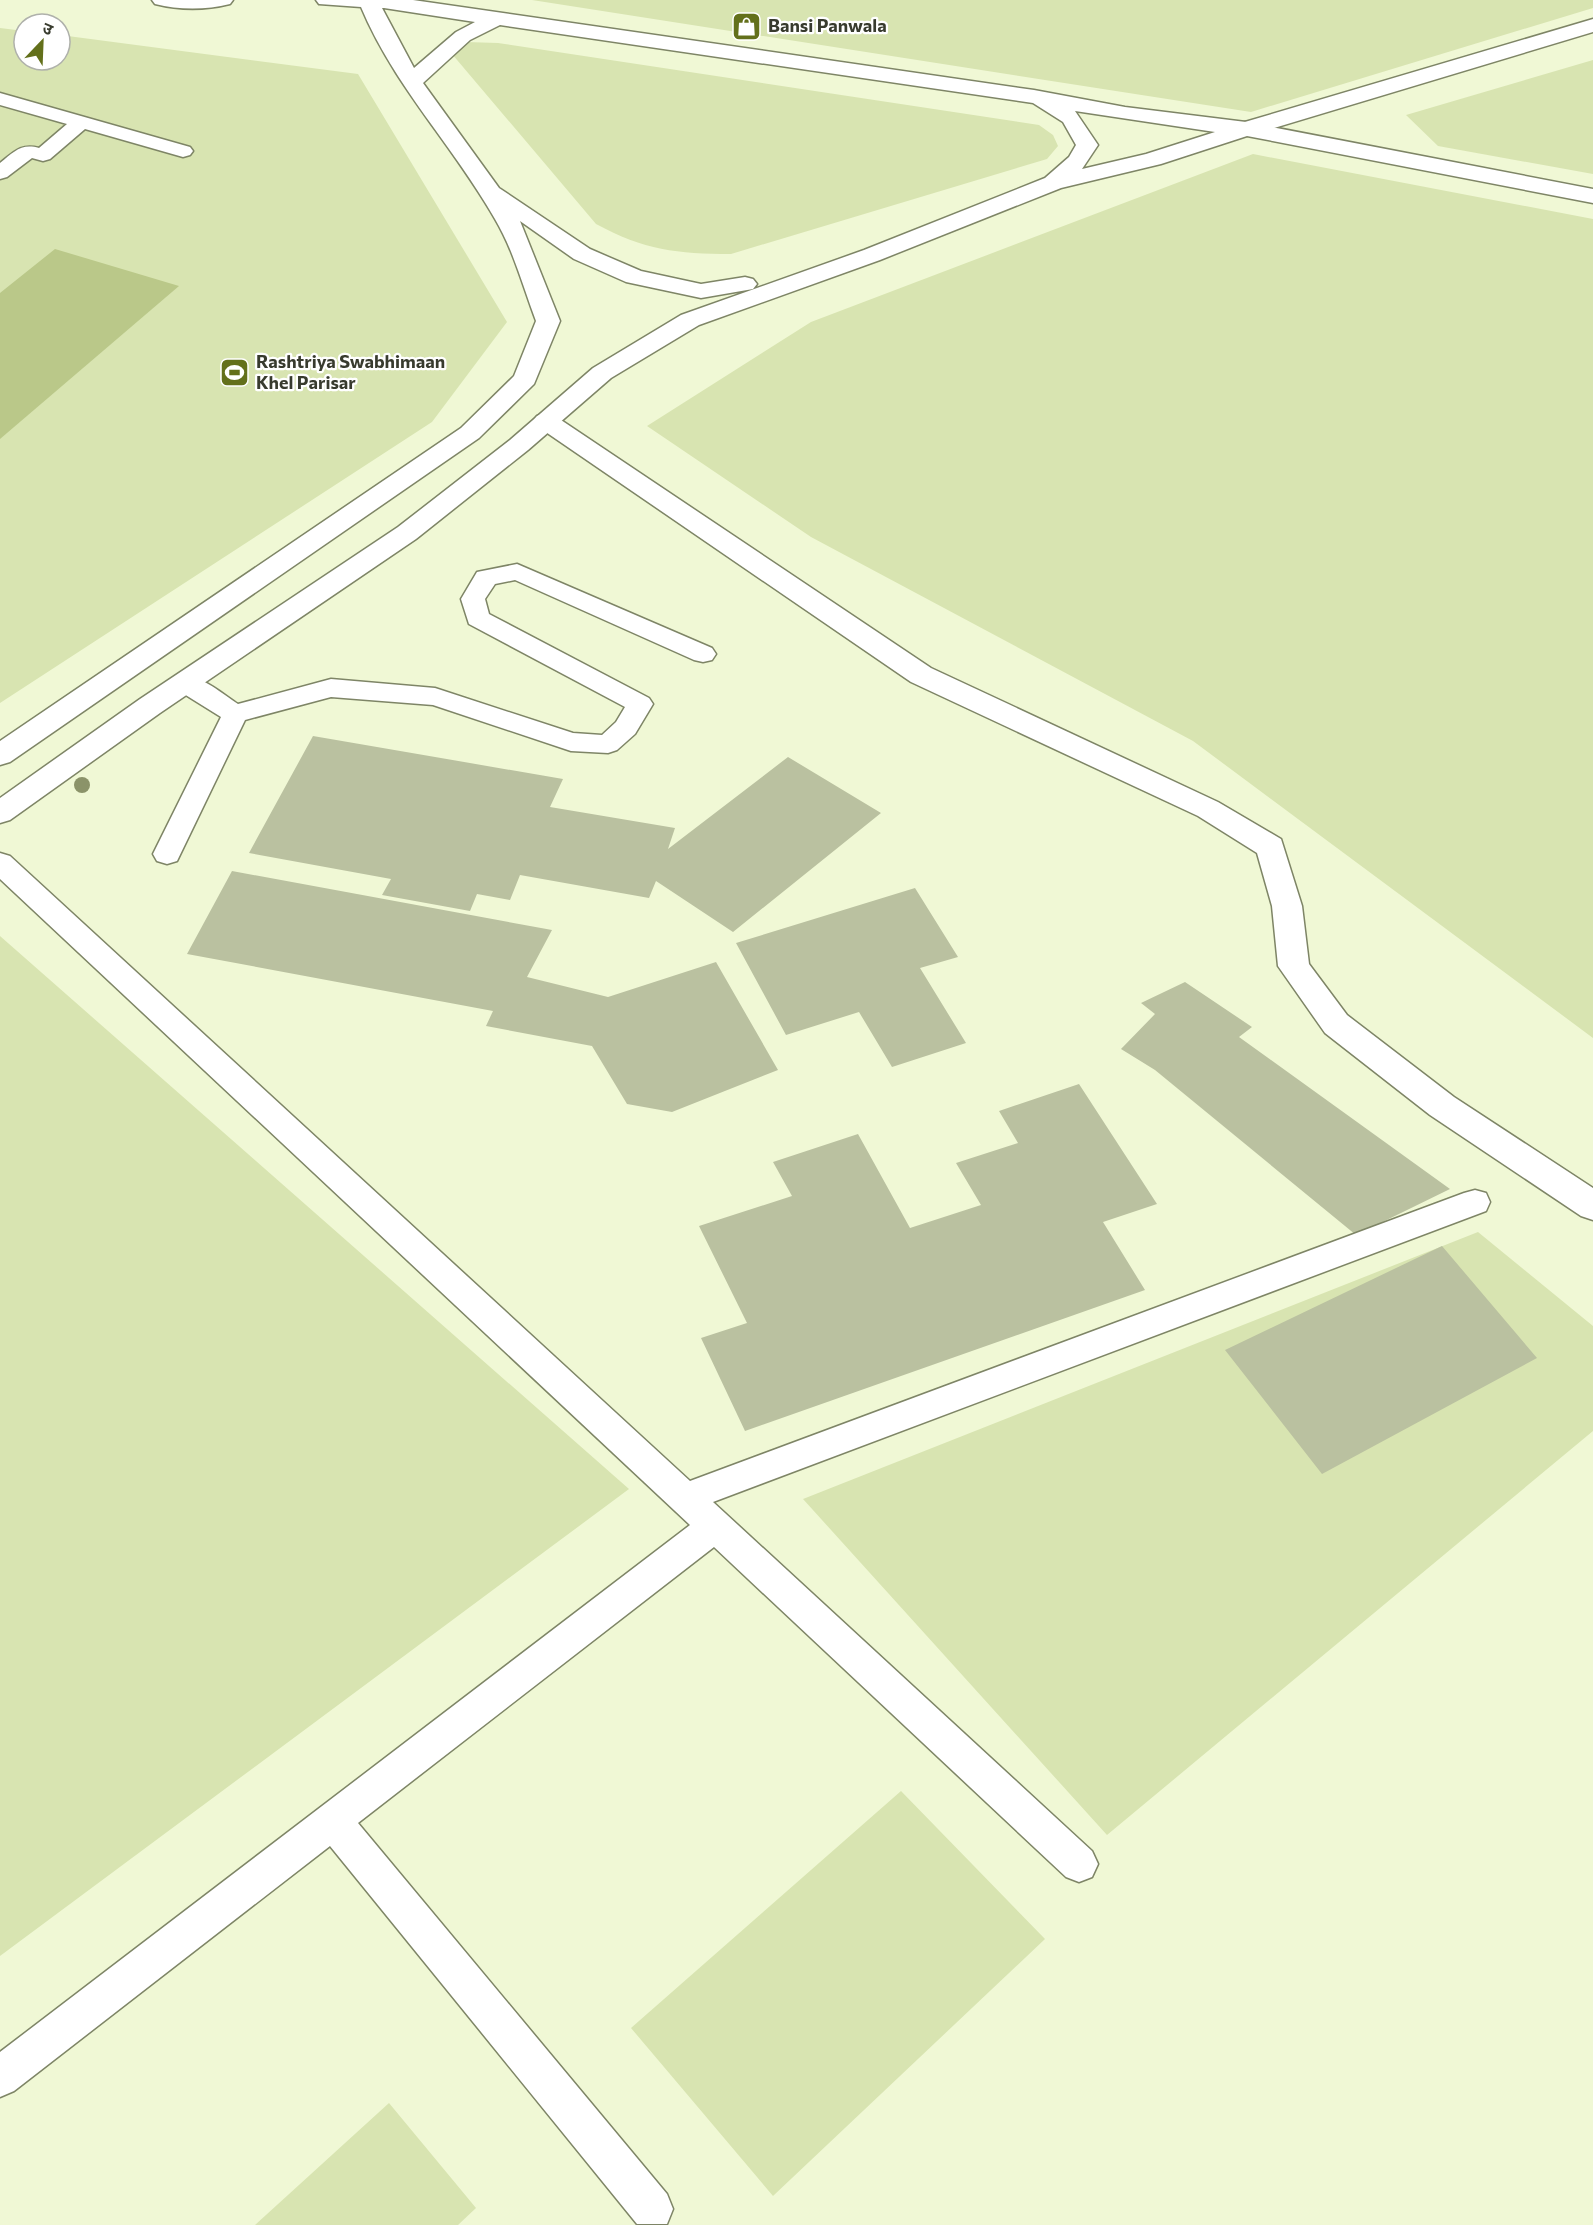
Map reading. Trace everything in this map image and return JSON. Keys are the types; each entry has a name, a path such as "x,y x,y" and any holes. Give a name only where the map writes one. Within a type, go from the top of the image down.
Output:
{"street":[{"path":"162,0 204,3 223,0"},
{"path":"326,0 369,1 1034,97 1125,114 1246,129 1593,196"},
{"path":"0,755 470,433 525,379 548,321 508,220 411,82 377,26 369,1"},
{"path":"411,82 463,36 495,19"},
{"path":"0,813 150,706 406,533 602,373 690,320 827,271 1053,183 1153,159 1593,25"},
{"path":"1034,97 1071,118 1087,145 1078,161 1053,183"},
{"path":"484,186 582,254 634,277 701,291 827,271"},
{"path":"546,421 921,675 1208,809 1270,847 1287,906 1294,966 1336,1024 1442,1106 1593,1206"},
{"path":"107,682 150,706"}],"lane":[{"path":"0,99 183,151"},
{"path":"0,173 28,151 42,155 82,122"},
{"path":"186,682 235,714 331,688 435,697 571,742 608,744 626,728 640,704 478,618 473,600 486,578 516,572 703,654"},
{"path":"167,854 235,714"},
{"path":"0,863 1079,1864"},
{"path":"685,1498 1475,1202"},
{"path":"0,2077 715,1526"},
{"path":"333,1821 652,2209"}],"shaded area":[{"path":"532,0 1593,0 1593,8 1251,112"},
{"name":"Rashtriya Swabhimaan Khel Parisar","path":"0,28 12,30 12,72 72,72 72,37 358,74 507,322 432,422 0,703"},
{"path":"466,42 498,43 1039,125 1053,135 1058,146 1047,159 731,254 661,249 630,240 596,224 452,54"},
{"path":"1593,60 1593,174 1438,146 1406,115"},
{"path":"1253,154 1593,219 1593,1038 1193,741 811,537 647,426 811,322"},
{"path":"55,249 179,286 0,439 0,293"},
{"path":"0,936 629,1489 0,1956"},
{"path":"1478,1232 1593,1326 1593,1431 1107,1835 803,1499"},
{"path":"901,1791 1045,1939 773,2196 631,2028"},
{"path":"389,2103 476,2208 458,2225 255,2225"}],"building":[{"path":"313,736 563,779 550,807 675,828 668,849 788,757 881,813 733,932 656,881 649,898 520,875 510,900 477,894 470,911 382,895 391,879 249,853"},
{"path":"232,871 552,930 527,977 608,997 716,962 778,1070 672,1112 627,1104 592,1046 486,1026 493,1011 187,954"},
{"path":"915,888 958,957 920,968 966,1043 892,1067 859,1012 786,1035 736,943"},
{"path":"1185,982 1252,1027 1239,1037 1450,1189 1356,1235 1155,1070 1121,1049 1155,1014 1141,1003"},
{"path":"1079,1084 1157,1204 1103,1222 1145,1290 745,1431 701,1338 747,1323 699,1226 792,1196 773,1162 858,1134 910,1228 981,1205 956,1163 1018,1143 999,1111"},
{"path":"1442,1246 1537,1358 1322,1474 1225,1350"}],"place":[{"name":"Bansi Panwala","path":"747,26"},
{"name":"Rashtriya Swabhimaan Khel Parisar","path":"235,372"}]}
